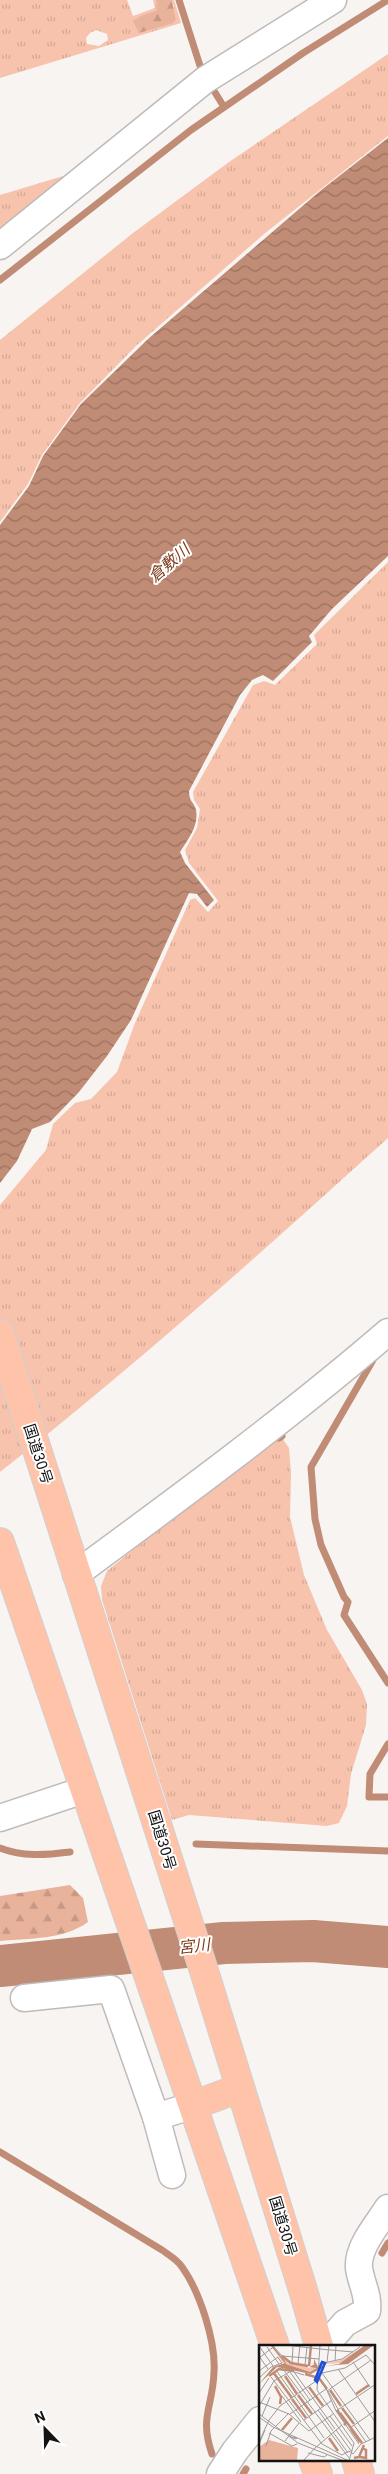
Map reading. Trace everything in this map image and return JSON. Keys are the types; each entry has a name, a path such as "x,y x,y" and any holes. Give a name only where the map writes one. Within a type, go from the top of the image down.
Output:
{"highway":[{"name":"国道30号","path":"0,1334 202,1966 319,2345"},
{"path":"0,1542 275,2345"},
{"path":"194,2105 240,2088"},
{"path":"314,2462 318,2474"}],"street":[{"path":"0,246 205,80 333,0"},
{"path":"76,1574 253,1442 388,1332"},
{"path":"0,1818 84,1790"},
{"path":"24,1998 112,1989 156,2117 172,2175"},
{"path":"156,2117 194,2105"},
{"path":"326,2345 345,2323 367,2311 368,2298 359,2267 360,2255 388,2208"},
{"path":"220,2474 235,2451 259,2421"}],"green space":[{"path":"0,0 127,0 133,16 155,8 153,0 156,0 157,10 140,16 133,21 174,7 172,0 174,0 181,23 0,78","holes":["96,30 107,34 108,40 99,46 87,44 86,38 90,33"]},
{"path":"156,0 172,0 175,17 173,23 139,33 133,21 140,16 157,10"},
{"path":"388,54 388,136 264,234 136,346 80,403 42,455 28,484 0,522 0,340 133,233 229,162"},
{"path":"80,171 0,234 0,195"},
{"path":"388,562 388,1138 148,1350 0,1472 0,1205 46,1150 53,1124 75,1103 91,1099 117,1072 135,1023 190,900 195,898 208,912 218,901 189,863 185,850 197,828 200,809 194,800 193,792 253,685 264,681 275,685 317,644 314,635"},
{"path":"278,1432 289,1448 291,1473 290,1517 304,1575 327,1630 362,1690 367,1704 366,1725 351,1774 347,1806 339,1823 327,1826 189,1815 172,1820 102,1600 101,1586 107,1571"},
{"path":"70,1885 83,1898 88,1922 78,1928 57,1935 0,1941 0,1896"}],"water":[{"name":"倉敷川","path":"388,138 388,556 332,609 309,636 312,642 273,681 263,675 252,680 240,695 189,791 197,816 192,832 180,852 185,863 214,900 207,907 197,894 189,893 131,1020 107,1056 79,1092 50,1122 32,1129 17,1161 0,1183 0,525 29,486 43,456 81,404 148,339 320,191"}],"waterway":[{"path":"179,0 202,72"},
{"path":"0,280 191,130 303,53 388,0"},
{"path":"211,86 224,107"},
{"path":"373,1360 311,1467 315,1519 321,1545 348,1602 344,1615 388,1683"},
{"path":"388,1744 370,1774 369,1797 388,1797"},
{"path":"196,1844 388,1851"},
{"path":"0,1848 25,1854 70,1852"},
{"name":"宮川","path":"0,1966 224,1943 313,1941 388,1947"},
{"path":"0,2152 162,2250 180,2264 189,2277 201,2303 210,2332 214,2372 207,2430 212,2454"},
{"path":"382,2253 388,2243"},
{"path":"243,2474 246,2469"}]}
